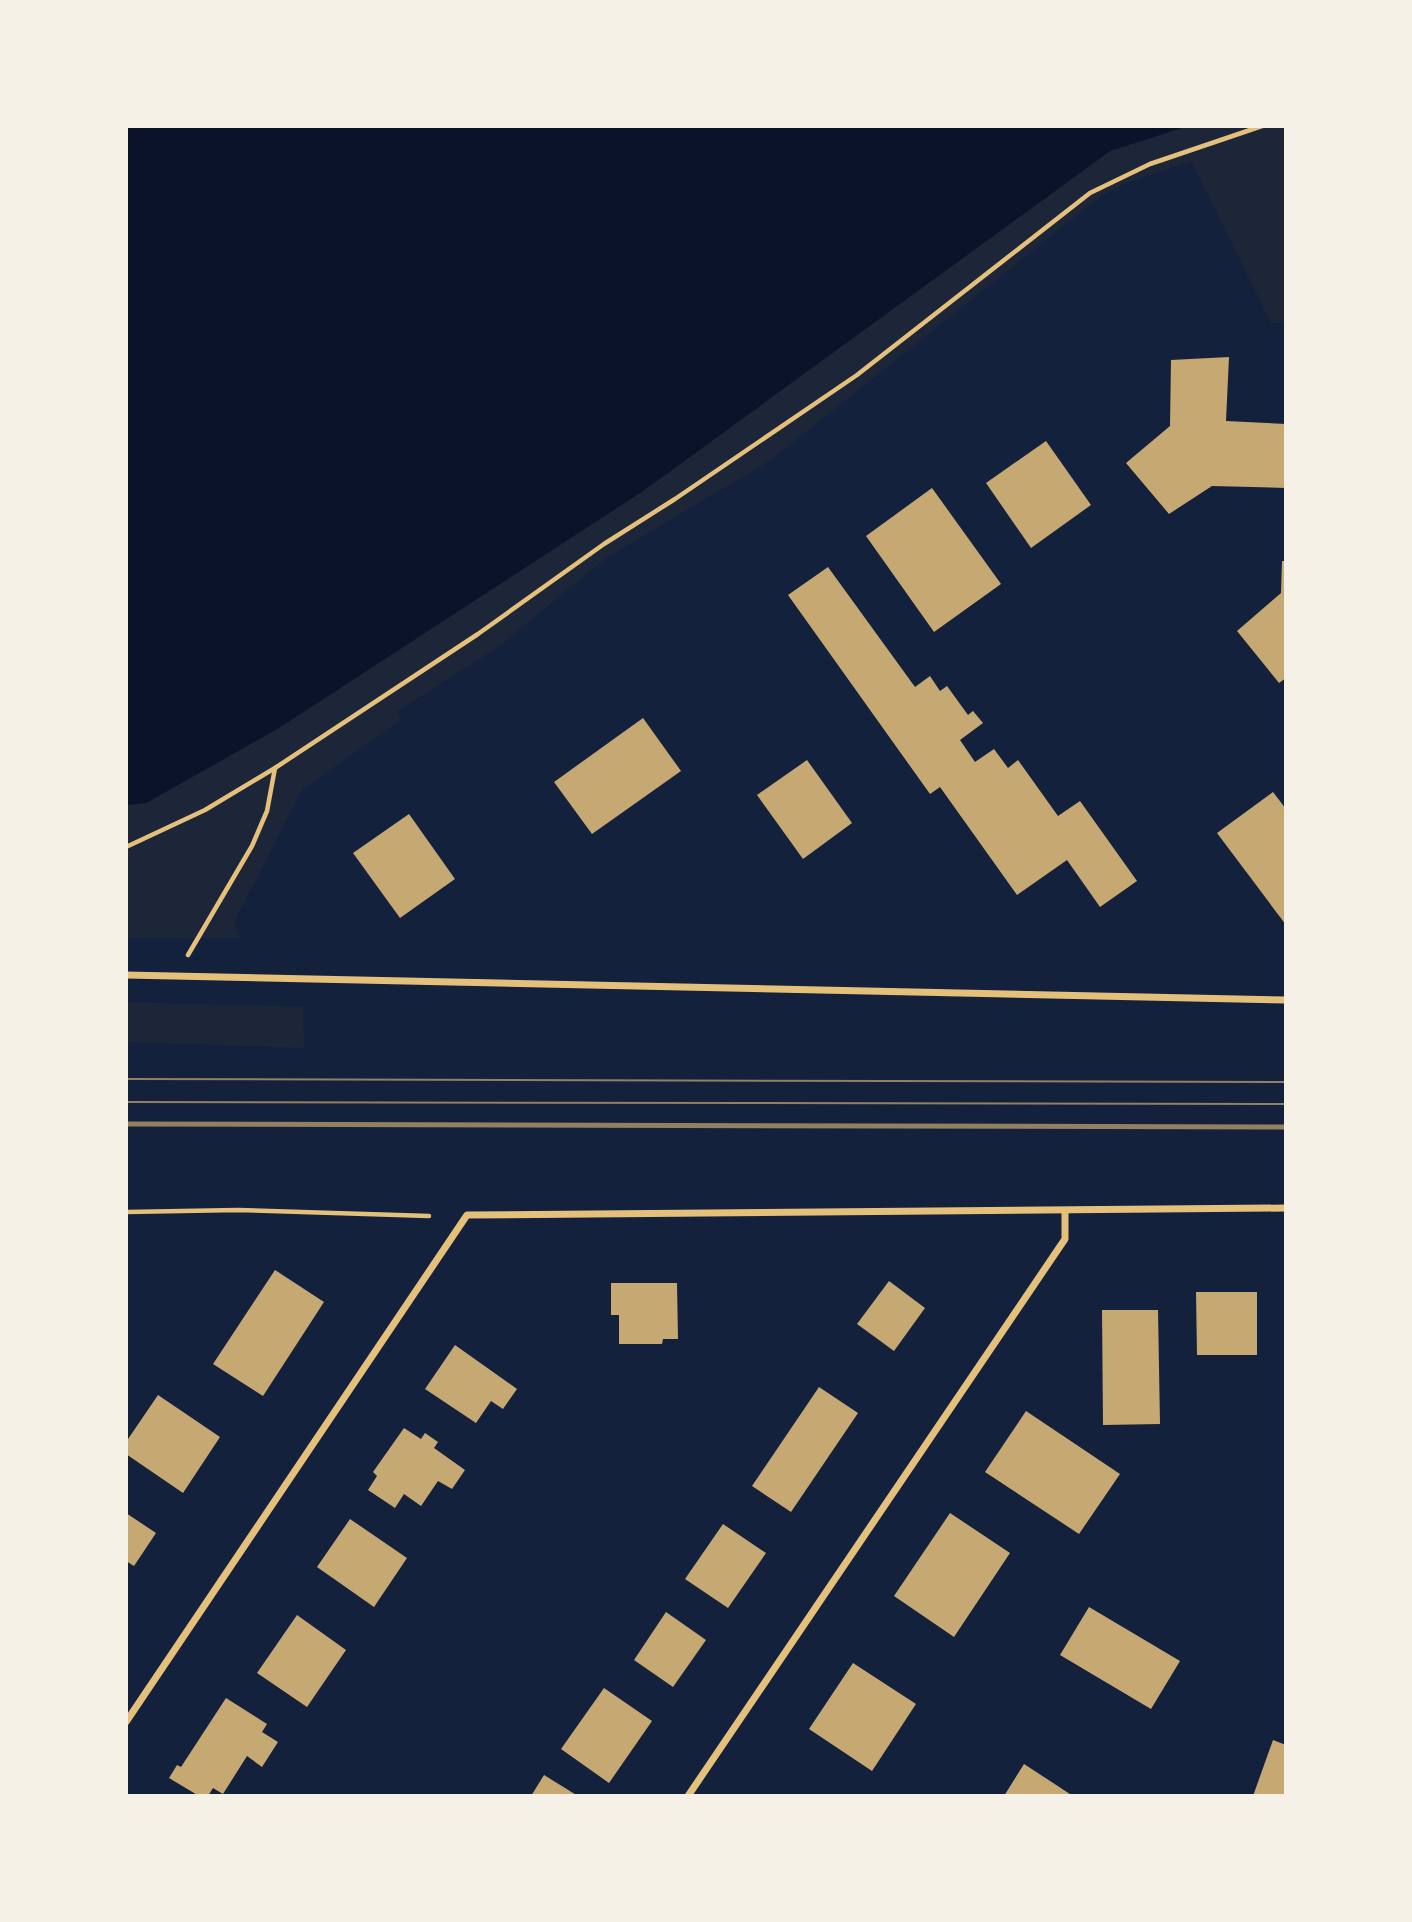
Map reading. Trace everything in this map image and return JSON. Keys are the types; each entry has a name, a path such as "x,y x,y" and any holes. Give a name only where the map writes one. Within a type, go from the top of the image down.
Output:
{"street":[{"path":"126,975 1286,1000"},
{"path":"126,1722 467,1215 1286,1209"},
{"path":"688,1796 1065,1239 1065,1211"}],"path":[{"path":"126,847 205,810 275,768 478,634 604,544 676,499 858,375 1090,193 1150,164 1262,126"},
{"path":"176,977 221,894 251,846 267,811 275,768"},
{"path":"126,1212 238,1210 429,1216"}],"shaded area":[{"path":"126,126 1188,126 1110,151 643,491 277,729 146,803 126,805"},
{"path":"1188,126 1286,126 1286,323 1271,323 1191,161 1124,184 1097,199 771,460 606,558 500,646 396,712 402,719 302,790 234,922 240,938 126,938 126,805 146,803 278,729 643,491 1110,151"},
{"path":"126,1002 303,1007 304,1048 126,1042"}],"building":[{"path":"1229,357 1226,421 1286,424 1286,488 1212,486 1169,514 1126,463 1170,426 1171,360"},
{"path":"1046,441 1091,505 1031,548 986,483"},
{"path":"932,488 1001,584 934,632 866,536"},
{"path":"1282,561 1286,561 1286,678 1279,683 1237,631 1281,593"},
{"path":"828,567 915,687 930,676 940,691 947,686 968,715 973,711 983,723 960,740 975,762 994,749 1008,768 1018,760 1058,816 1080,801 1137,881 1100,907 1067,860 1017,895 940,787 930,794 788,595"},
{"path":"643,718 681,771 592,834 554,782"},
{"path":"807,760 852,823 803,859 757,795"},
{"path":"1273,792 1286,809 1286,925 1217,833"},
{"path":"409,814 455,879 400,918 353,853"},
{"path":"275,1270 324,1302 263,1396 213,1364"},
{"path":"889,1281 925,1308 894,1351 857,1324"},
{"path":"611,1283 677,1283 678,1339 663,1339 662,1344 619,1344 619,1315 611,1315"},
{"path":"1196,1292 1257,1292 1257,1355 1197,1355"},
{"path":"1102,1310 1158,1310 1160,1424 1103,1425"},
{"path":"455,1345 517,1389 503,1409 491,1401 476,1423 425,1389"},
{"path":"819,1387 858,1413 791,1512 752,1486"},
{"path":"158,1395 220,1437 183,1493 126,1454 126,1442"},
{"path":"1026,1411 1120,1474 1079,1534 985,1472"},
{"path":"404,1428 421,1439 425,1433 438,1442 434,1448 465,1470 452,1489 438,1481 421,1506 404,1494 395,1508 368,1490 377,1476 373,1472"},
{"path":"126,1513 156,1533 134,1566 126,1561"},
{"path":"950,1513 1010,1553 954,1637 894,1596"},
{"path":"350,1519 407,1558 374,1607 317,1567"},
{"path":"723,1524 766,1553 728,1608 685,1579"},
{"path":"1089,1607 1180,1661 1151,1709 1060,1655"},
{"path":"666,1612 706,1640 673,1687 634,1660"},
{"path":"297,1615 346,1650 307,1707 257,1673"},
{"path":"853,1663 916,1704 872,1771 809,1729"},
{"path":"604,1688 652,1721 609,1783 561,1749"},
{"path":"226,1698 267,1724 262,1732 278,1742 262,1767 247,1756 223,1794 213,1788 208,1796 199,1796 169,1778 177,1765 181,1767"},
{"path":"1273,1740 1286,1745 1286,1796 1253,1796"},
{"path":"1024,1764 1073,1796 1004,1796"},
{"path":"544,1775 578,1796 531,1796"}],"tram line":[{"path":"126,1079 1286,1082"},
{"path":"126,1102 1286,1104"}],"railway":[{"path":"126,1124 1286,1127"}]}
